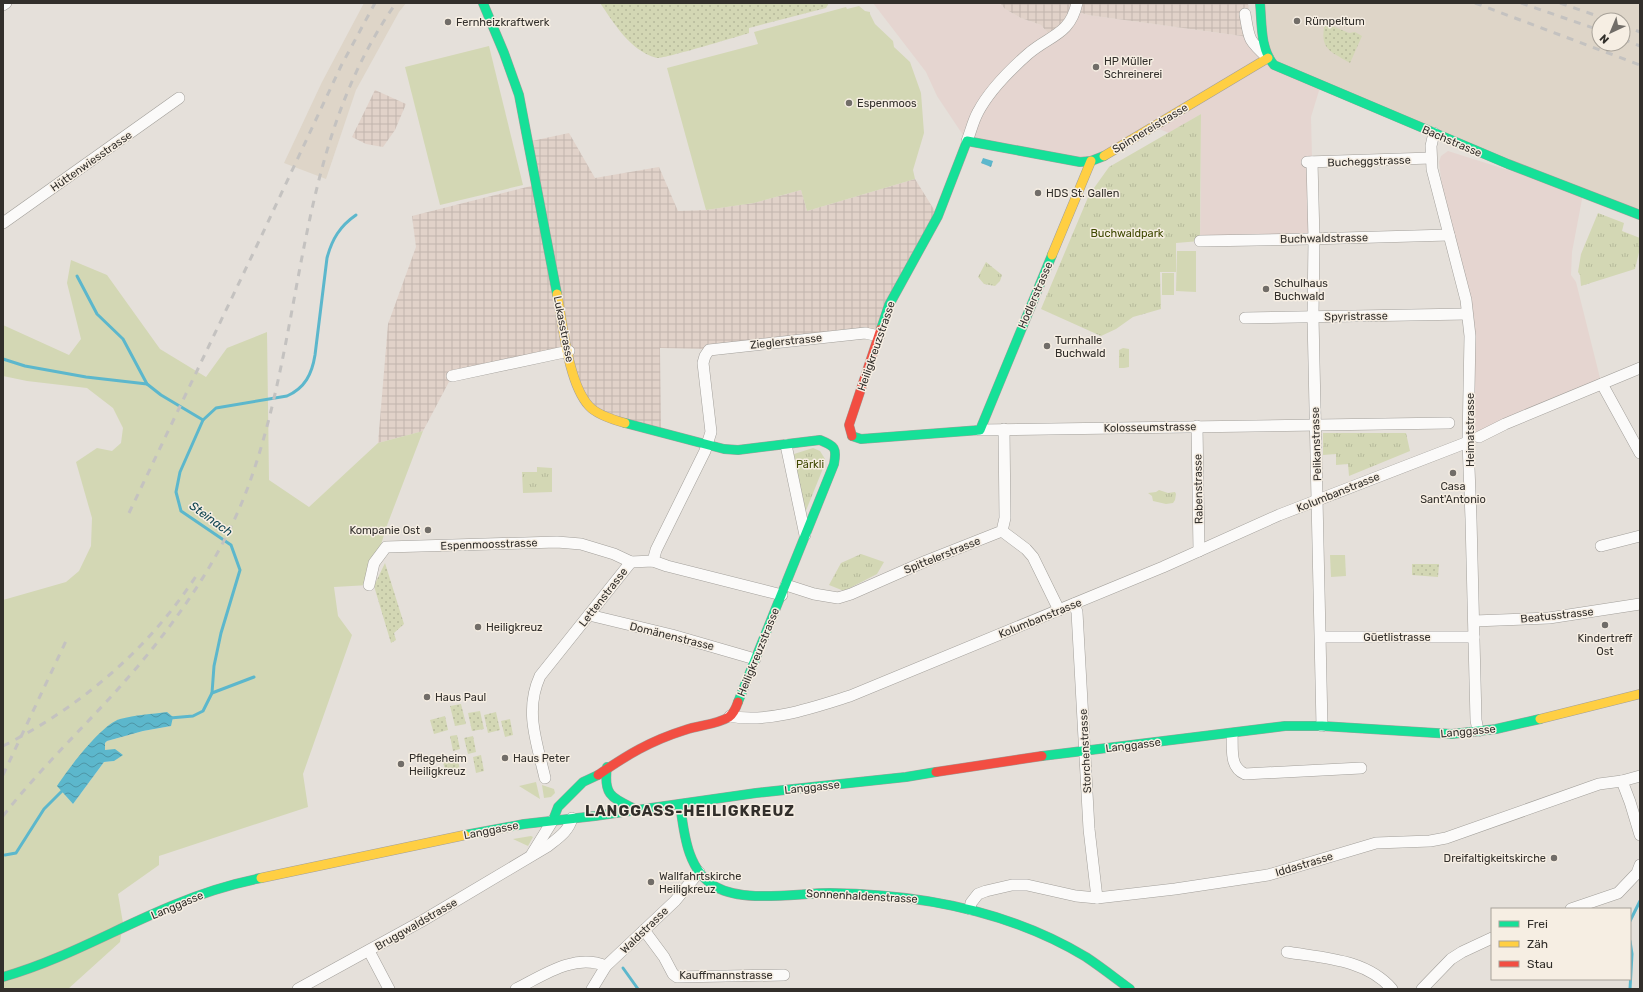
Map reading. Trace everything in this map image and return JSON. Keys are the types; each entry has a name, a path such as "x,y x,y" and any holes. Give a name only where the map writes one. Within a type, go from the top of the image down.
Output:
{"main road":[{"name":"Lukasstrasse","path":"483,3 504,53 518,95 572,371 584,399 593,409 614,420 724,449 738,450 820,440 826,442 843,442"},
{"path":"1260,3 1264,43 1268,58"},
{"name":"Spinnereistrasse","path":"967,141 1080,162 1091,161 1115,150 1268,58"},
{"name":"Bachstrasse","path":"1268,58 1274,65 1526,172 1640,215"},
{"name":"Heiligkreuzstrasse","path":"730,716 737,705 784,590 834,464 836,452 843,442 893,295 938,216 967,141"},
{"name":"Hodlerstrasse","path":"980,430 1091,161"},
{"name":"Kolosseumstrasse","path":"843,442 861,439 980,430"},
{"name":"Langgasse","path":"3,977 31,970 58,960 183,901 237,883 477,832 553,820 573,813 637,810 756,793 906,776 1084,751 1232,734 1285,726 1322,726 1452,734 1515,726 1640,694"},
{"path":"553,820 558,807 583,782 596,776 628,754 654,741 686,729 716,723 730,716"},
{"path":"607,767 607,790 620,801 637,810"},
{"path":"587,791 596,776"},
{"name":"Sonnenhaldenstrasse","path":"680,804 688,852 691,860 699,872 716,886 737,894 747,895 818,893 897,896 929,900 970,909 1051,939 1086,958 1130,989"}],"street":[{"name":"Heiligkreuzstrasse","path":"967,141 975,118 983,103 1011,70 1030,53 1067,27 1076,11 1077,3"},
{"path":"1245,14 1249,37 1254,45 1268,58"},
{"name":"Hüttenwiesstrasse","path":"3,223 180,98"},
{"name":"Heimatstrasse","path":"1434,133 1431,146 1431,158 1448,235 1466,300 1470,336 1468,442 1476,720 1478,731"},
{"name":"Bucheggstrasse","path":"1310,162 1431,158"},
{"name":"Pelikanstrasse","path":"1310,162 1314,239 1313,317 1322,726"},
{"name":"Buchwaldstrasse","path":"1200,240 1314,239 1448,235"},
{"name":"Spyristrasse","path":"1245,318 1467,314"},
{"name":"Zieglerstrasse","path":"707,445 711,432 703,363 706,353 713,348 865,333 879,336"},
{"path":"452,376 569,351"},
{"path":"1479,437 1640,368"},
{"path":"1602,384 1640,453"},
{"name":"Kolosseumstrasse","path":"980,430 1449,423"},
{"name":"Rabenstrasse","path":"1197,426 1199,551"},
{"path":"1004,429 1005,518 1002,531 1034,557 1059,610"},
{"name":"Kolumbanstrasse","path":"730,716 750,719 762,718 811,708 850,696 1074,604 1279,515 1468,442"},
{"path":"707,445 656,550 654,561 667,566 784,590"},
{"path":"786,445 805,535"},
{"name":"Spittelerstrasse","path":"784,590 838,598 851,594 926,561 1002,531"},
{"path":"1601,546 1640,536"},
{"name":"Espenmoosstrasse","path":"369,585 374,563 386,547 557,542 581,544 614,554 631,562"},
{"name":"Lettenstrasse","path":"545,778 532,716 534,692 540,676 631,562 654,561"},
{"name":"Storchenstrasse","path":"1074,604 1077,612 1084,751 1097,898"},
{"name":"Beatusstrasse","path":"1474,621 1549,618 1640,604"},
{"name":"Domänenstrasse","path":"588,615 672,635 755,658"},
{"name":"Güetlistrasse","path":"1321,637 1474,637"},
{"path":"1232,734 1234,764 1238,770 1246,774 1362,768"},
{"name":"Iddastrasse","path":"970,909 971,903 978,894 1012,885 1027,885 1076,896 1097,898 1175,889 1268,875 1376,843 1430,841 1446,838 1599,784 1622,781 1640,776"},
{"path":"1622,781 1640,836"},
{"name":"Bruggwaldstrasse","path":"298,989 422,921 532,854 548,846 560,837 567,829 573,813"},
{"name":"Bruggwaldstrasse","path":"532,854 553,820"},
{"path":"1574,908 1618,893 1637,873 1640,865"},
{"name":"Waldstrasse","path":"592,989 606,966 675,901 699,872"},
{"name":"Kauffmannstrasse","path":"644,930 664,957 673,974 677,977 784,975"},
{"path":"1422,989 1451,959 1462,952 1491,938"},
{"path":"369,951 389,989"},
{"path":"1287,952 1361,967 1374,974 1392,989"},
{"path":"516,989 562,965 583,962 599,963 606,966"}],"shaded area":[{"path":"364,3 406,3 399,12 356,90 326,179 284,163 322,82"},
{"path":"873,3 1000,3 1005,9 1021,18 1041,25 1049,34 1076,11 1088,15 1249,37 1321,84 1311,117 1314,239 1200,241 1201,114 1169,133 1154,127 1091,161 967,141 937,96 926,72"},
{"path":"1000,3 1248,3 1252,33 1249,37 1088,15 1076,11 1067,27 1049,34 1041,25 1021,18 1005,9"},
{"path":"1260,3 1640,3 1640,215 1274,65"},
{"path":"375,90 406,104 395,130 383,147 366,144 352,137"},
{"path":"569,133 595,178 659,167 678,211 706,210 754,203 801,190 807,211 915,179 938,216 879,336 713,349 660,348 661,433 590,407 569,351 452,376 423,431 378,443 388,324 416,247 412,216 535,185 527,142"},
{"path":"1448,151 1583,194 1572,252 1571,275 1576,282 1601,382 1468,442 1470,336 1448,235 1439,162 1441,156"}],"green space":[{"path":"600,3 829,3 826,8 749,28 749,33 685,52 657,58 647,54 631,43 617,27"},
{"name":"Espenmoos","path":"859,6 865,11 870,12 875,24 893,41 894,47 910,62 921,93 924,133 913,170 915,179 807,211 801,190 754,203 706,210 667,68 758,44 754,32 846,7 847,9"},
{"path":"1325,23 1349,33 1355,32 1362,36 1350,63 1332,52 1325,44"},
{"path":"489,46 523,185 440,205 405,67"},
{"name":"Buchwaldpark","path":"1201,114 1200,241 1176,243 1176,272 1160,272 1161,309 1133,317 1116,329 1101,336 1041,309 1089,195 1109,167"},
{"path":"1598,213 1624,223 1622,231 1640,238 1640,248 1635,269 1581,286 1580,275 1578,272 1581,254"},
{"path":"1177,251 1196,251 1196,292 1176,291"},
{"path":"71,260 107,275 160,349 206,377 227,348 267,332 269,480 309,507 378,443 423,431 386,528 369,585 334,587 338,616 352,635 303,774 308,807 159,856 159,865 118,894 123,923 120,942 68,989 3,989 3,600 66,582 79,571 91,546 92,518 76,462 97,448 112,451 121,443 123,428 113,408 87,388 27,381 3,376 3,325 69,355 81,339 67,283","holes":["119,719 171,726 143,731 107,741 105,743 105,750 114,761 104,762 73,804 58,786 79,759"]},
{"path":"986,262 1002,275 1000,281 995,286 984,284 978,277"},
{"path":"1162,273 1174,273 1174,295 1162,295"},
{"path":"1123,348 1129,349 1129,367 1119,368 1119,350"},
{"path":"1323,433 1406,433 1410,451 1349,476 1348,464 1336,465 1336,454 1323,455"},
{"name":"Pärkli","path":"813,448 820,451 825,459 824,466 805,513 794,454"},
{"path":"537,467 552,468 552,492 523,493 522,472 537,472"},
{"path":"1159,490 1168,493 1175,492 1175,500 1173,503 1166,504 1153,501 1152,496 1148,493"},
{"path":"861,554 884,562 877,574 844,591 829,585 841,563"},
{"path":"1330,555 1345,555 1346,576 1331,577"},
{"path":"385,563 404,624 394,633 396,640 391,643 374,586"},
{"path":"1412,564 1439,564 1438,577 1412,575"},
{"path":"461,704 466,724 455,726 450,706"},
{"path":"480,711 484,729 472,731 468,713"},
{"path":"496,712 500,730 488,733 484,715"},
{"path":"445,716 448,730 434,734 430,720"},
{"path":"510,719 513,735 505,737 501,721"},
{"path":"457,735 460,749 453,751 450,736"},
{"path":"473,736 476,752 468,754 464,738"},
{"path":"457,755 460,770 446,773 442,759"},
{"path":"481,755 484,771 476,773 473,757"},
{"path":"536,782 540,799 519,786"},
{"path":"542,785 554,789 555,793 551,797 544,798"},
{"path":"533,837 528,846 513,839"}],"water":[{"path":"983,158 993,161 991,167 981,163"},
{"path":"167,712 173,717 171,726 143,731 107,741 105,743 105,750 115,749 123,755 114,761 104,762 73,804 57,786 86,748 104,729 120,719"}],"waterway":[{"name":"Steinach","path":"170,718 193,716 203,711 212,693 214,666 221,633 240,570 231,545 181,511 176,492 180,472 203,420 216,408 287,396 299,389 307,380 315,355 329,251 341,228 356,215"},
{"path":"77,276 97,314 123,339 147,384"},
{"path":"3,359 25,366 86,377 147,384 161,395 203,420"},
{"path":"212,693 254,677"},
{"name":"Steinach","path":"5,855 16,853 44,809 64,789"},
{"path":"1631,919 1640,901"},
{"path":"1631,948 1631,972"},
{"path":"623,968 638,989"},
{"path":"1630,989 1631,980"}],"railway":[{"path":"129,513 341,66 375,3"},
{"path":"3,816 16,799 118,689 157,643 209,568 237,515 248,487 267,426 282,364 319,178 338,118 362,59 396,3"},
{"path":"1475,3 1640,65"},
{"path":"1521,3 1591,27"},
{"path":"1560,3 1591,14"},
{"path":"1631,28 1640,32"},
{"path":"1631,42 1640,46"},
{"path":"3,746 60,713 112,673 158,626 198,573"},
{"path":"3,775 66,641"}],"traffic: fast":[{"path":"483,3 504,53 519,95 557,294"},
{"path":"1260,3 1264,44 1269,59 1274,65 1508,164 1640,215"},
{"path":"881,329 889,305 938,216 967,141 1080,162 1091,161 1104,156"},
{"path":"852,436 861,439 980,430 1052,255"},
{"path":"625,423 724,449 738,450 820,440 834,448 834,464 738,702"},
{"path":"1042,756 1285,726 1322,726 1452,734 1496,729 1540,719"},
{"path":"607,767 606,777 608,791 616,799 637,810"},
{"path":"465,835 524,824 595,816 756,793 906,777 936,772"},
{"path":"553,820 558,807 583,782 598,775"},
{"path":"680,804 683,827 693,861 706,880 716,887 728,892 756,896 830,893 863,894 930,901 962,908 994,916 1026,927 1056,941 1086,957 1130,989"},
{"path":"3,977 48,962 152,914 185,901 217,889 261,878"}],"traffic: slow":[{"path":"1104,156 1268,58"},
{"path":"1052,255 1091,161"},
{"path":"557,294 567,353 576,383 582,396 589,406 596,412 611,419 625,423"},
{"path":"1540,719 1640,694"},
{"path":"261,878 465,835"}],"traffic: jam":[{"path":"852,436 849,425 881,329"},
{"path":"598,775 629,755 672,734 724,720 732,714 738,702"},
{"path":"936,772 1042,756"}],"place":[{"name":"Rümpeltum","path":"1297,21"},
{"name":"Fernheizkraftwerk","path":"448,22"},
{"name":"HP Müller Schreinerei","path":"1096,67"},
{"name":"Espenmoos","path":"849,103"},
{"name":"HDS St. Gallen","path":"1038,193"},
{"name":"Schulhaus Buchwald","path":"1266,289"},
{"name":"Turnhalle Buchwald","path":"1047,346"},
{"name":"Casa Sant'Antonio","path":"1453,473"},
{"name":"Kompanie Ost","path":"428,530"},
{"name":"Kindertreff Ost","path":"1605,625"},
{"name":"Heiligkreuz","path":"478,627"},
{"name":"Haus Paul","path":"427,697"},
{"name":"Haus Peter","path":"505,758"},
{"name":"Pflegeheim Heiligkreuz","path":"401,764"},
{"name":"Dreifaltigkeitskirche","path":"1554,858"},
{"name":"Wallfahrtskirche Heiligkreuz","path":"651,882"}],"district":[{"name":"LANGGASS-HEILIGKREUZ","path":"690,811"}]}
